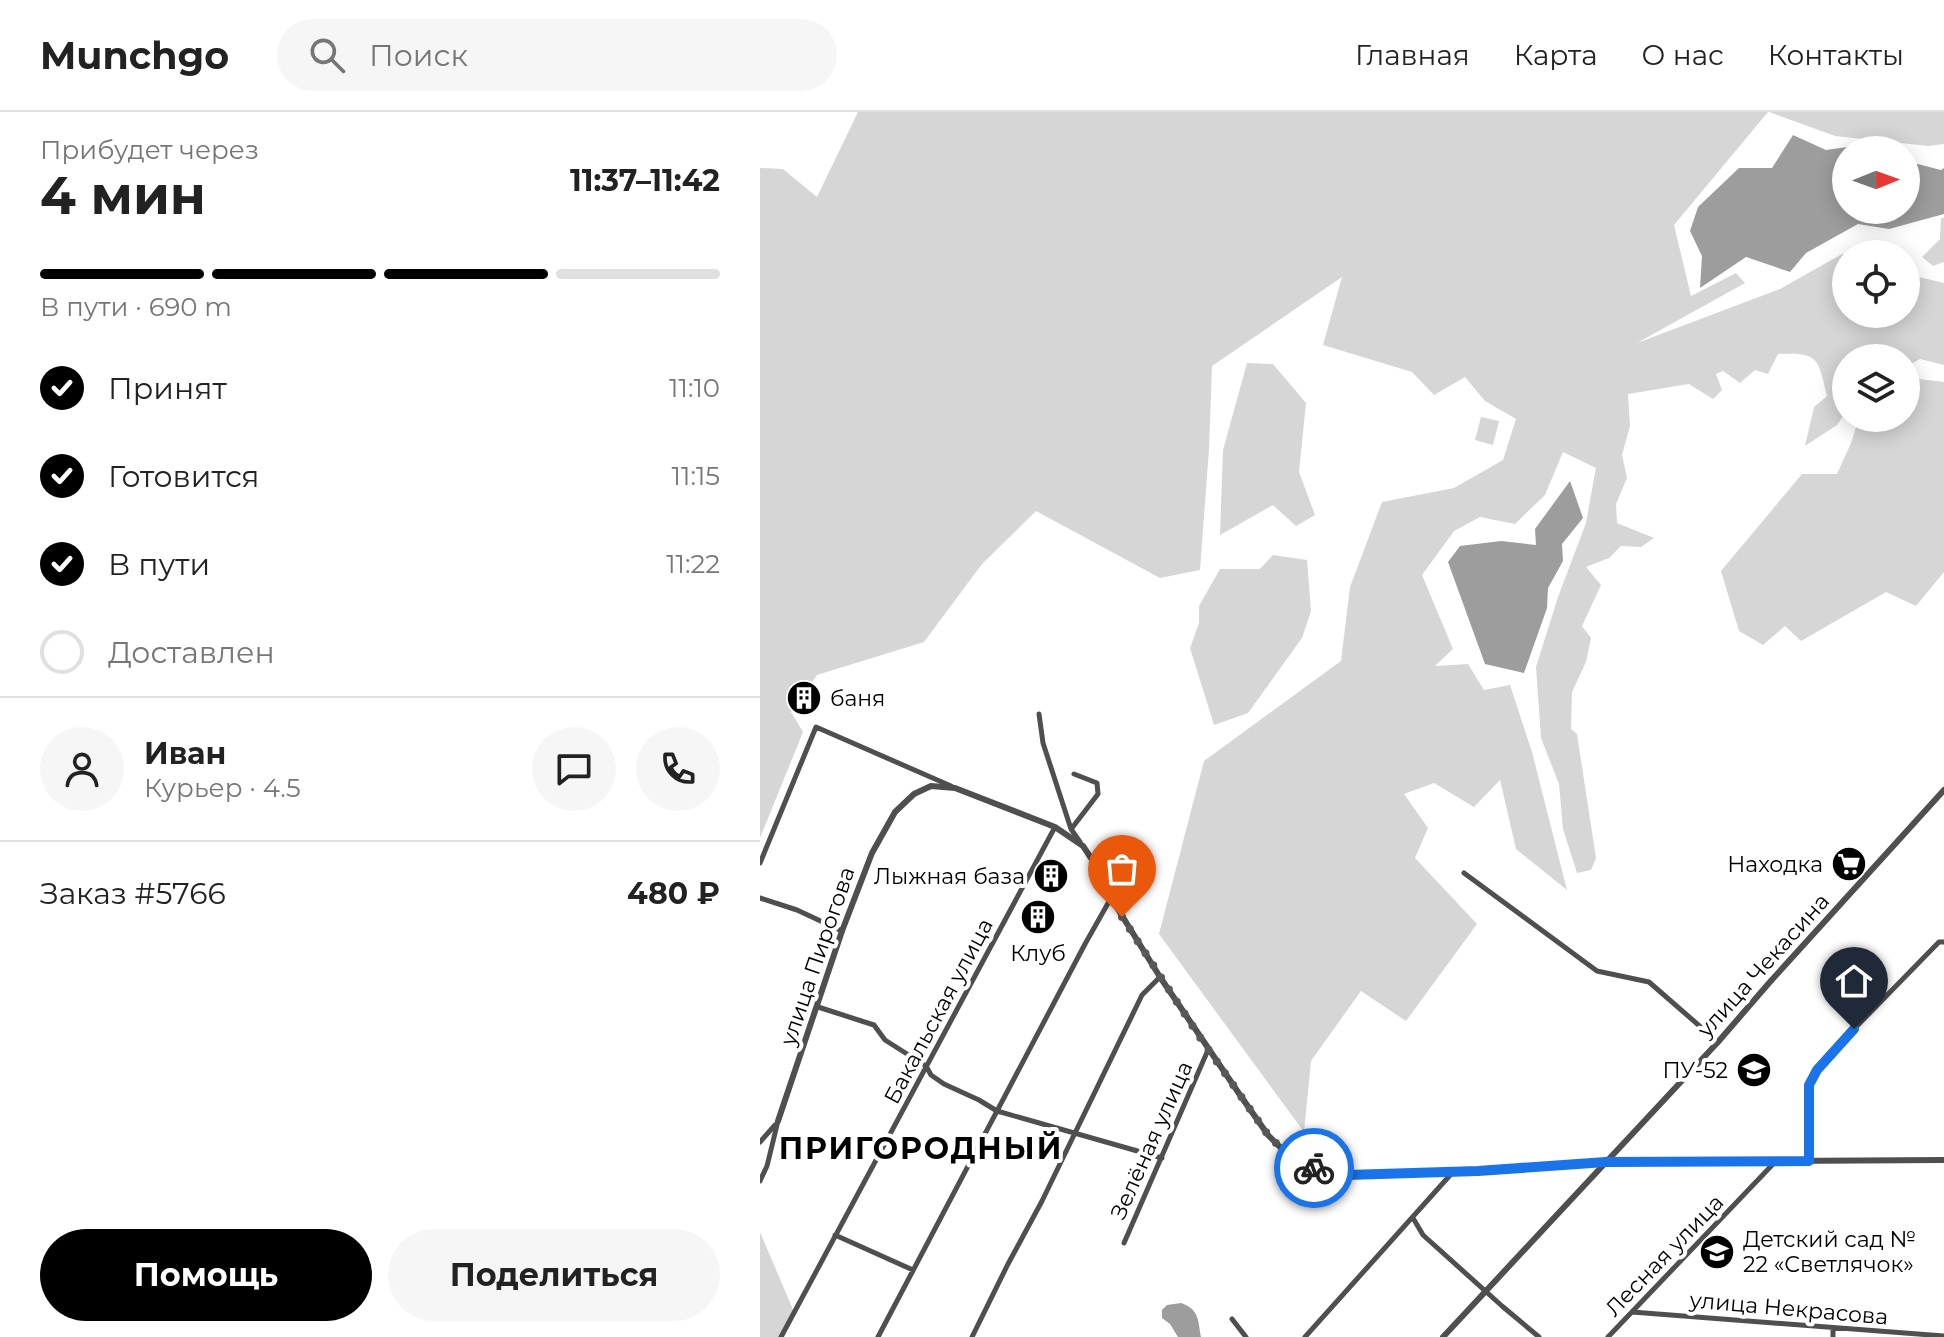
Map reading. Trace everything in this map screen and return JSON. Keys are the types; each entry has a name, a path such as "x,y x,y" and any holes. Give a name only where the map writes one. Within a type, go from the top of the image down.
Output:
{"street":[{"path":"1039,714 1043,743 1071,829 1099,870 1111,898 1208,1050 1268,1135 1293,1157 1316,1169 1347,1175 1606,1162 1944,1160"},
{"path":"760,863 816,727 955,788 1055,827 1083,846"},
{"path":"1071,829 1098,794 1097,783 1074,774"},
{"name":"улица Пирогова","path":"760,1181 842,931 872,853 895,812 914,794 931,786 955,788"},
{"name":"улица Чекасина","path":"1443,1337 1718,1042 1944,790"},
{"name":"Бакальская улица","path":"781,1337 1055,827"},
{"path":"1464,873 1597,971 1649,982 1718,1042"},
{"path":"760,898 797,910 842,931"},
{"path":"878,1337 1111,898"},
{"path":"1809,1161 1809,1085 1817,1070 1939,942 1944,942"},
{"path":"972,1337 1142,995 1160,977"},
{"path":"818,1007 874,1025 885,1040 926,1066 931,1075 997,1111 1162,1158"},
{"name":"Зелёная улица","path":"1124,1243 1208,1050"},
{"path":"760,1142 778,1121"},
{"name":"Лесная улица","path":"1608,1337 1775,1161"},
{"path":"1305,1337 1453,1172"},
{"path":"1413,1218 1423,1235 1539,1337"},
{"path":"835,1235 913,1270"},
{"name":"улица Некрасова","path":"1632,1312 1944,1336"},
{"path":"1232,1319 1246,1337"},
{"path":"1833,1328 1833,1337"}],"shaded area":[{"path":"858,112 1768,112 1674,225 1691,296 1736,273 1745,283 1637,343 1780,289 1832,260 1832,328 1920,328 1920,277 1944,283 1944,365 1920,359 1920,344 1832,344 1832,428 1805,446 1814,407 1827,396 1818,365 1809,356 1778,354 1768,374 1755,370 1740,383 1723,371 1716,374 1722,390 1713,399 1689,384 1628,394 1630,426 1622,455 1627,478 1616,504 1617,523 1654,538 1641,547 1621,546 1609,558 1586,567 1601,585 1582,626 1591,638 1586,662 1572,692 1571,729 1577,734 1596,858 1591,870 1577,873 1563,829 1559,784 1541,738 1536,667 1586,523 1596,468 1563,452 1545,495 1515,524 1480,517 1454,531 1422,575 1453,649 1435,666 1468,664 1484,690 1510,685 1532,752 1567,890 1516,849 1500,780 1474,807 1434,783 1404,794 1428,828 1415,858 1477,924 1406,1021 1361,991 1311,1061 1304,1132 1159,934 1204,761 1341,661 1350,587 1382,502 1454,488 1503,460 1516,419 1485,401 1465,377 1434,395 1412,372 1323,345 1342,277 1212,366 1200,570 1160,578 1036,511 982,564 924,642 817,675 791,712 803,732 760,838 760,168 783,169 817,197"},
{"path":"1769,112 1944,112 1944,144 1920,145 1920,136 1835,136"},
{"path":"1793,135 1826,150 1832,149 1832,224 1858,224 1806,253 1790,272 1746,257 1700,288 1702,256 1690,231 1698,207 1739,168 1772,168"},
{"path":"1920,165 1941,170 1944,168 1944,214 1920,221"},
{"path":"1941,218 1944,218 1944,262 1933,266 1922,257 1940,239"},
{"path":"1858,224 1907,224 1889,229"},
{"path":"1247,363 1273,364 1306,403 1299,472 1315,515 1296,526 1273,505 1220,535 1223,450"},
{"path":"1920,379 1944,382 1944,572 1916,606 1886,592 1801,641 1785,626 1763,645 1739,631 1721,571 1802,474 1837,474 1855,432 1920,432"},
{"path":"1481,417 1499,421 1493,445 1475,440"},
{"path":"1570,481 1583,518 1562,544 1563,561 1548,588 1547,608 1524,673 1485,664 1448,562 1460,546 1501,541 1536,545 1535,529"},
{"path":"1273,555 1307,560 1311,611 1302,638 1248,713 1214,725 1190,648 1199,623 1199,606 1220,569 1260,569"},
{"path":"760,1232 794,1312 780,1337 760,1337"},
{"path":"1181,1303 1194,1312 1201,1337 1178,1337 1162,1318 1162,1310 1167,1305"}],"way so far":[{"path":"1122,917 1268,1135 1286,1153 1314,1168"}],"place":[{"name":"баня","path":"804,698"},
{"name":"Находка","path":"1849,864"},
{"name":"Лыжная база","path":"1051,876"},
{"name":"Клуб","path":"1038,917"},
{"name":"ПУ-52","path":"1754,1070"},
{"name":"Детский сад № 22 «Светлячок»","path":"1717,1252"}],"district":[{"name":"ПРИГОРОДНЫЙ","path":"921,1149"}],"route":[{"path":"1314,1168 1347,1175 1478,1171 1606,1162 1809,1161 1809,1085 1817,1070 1854,1029"}]}
